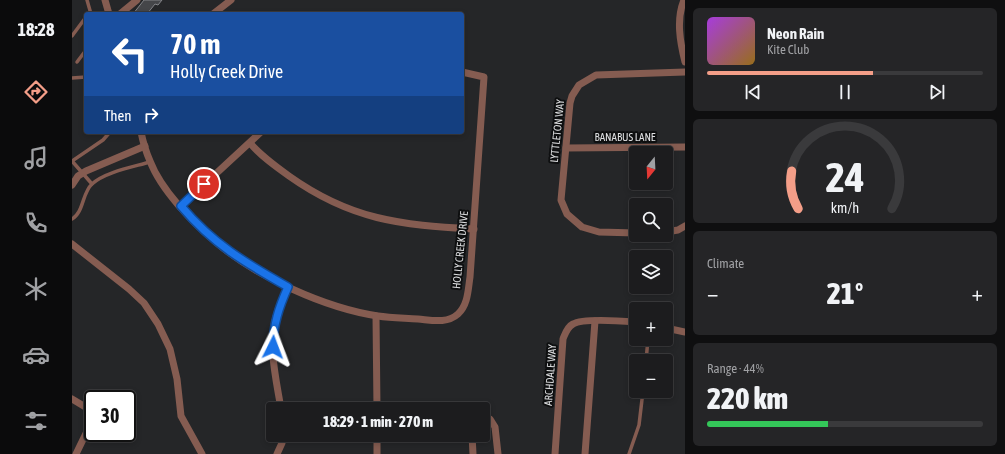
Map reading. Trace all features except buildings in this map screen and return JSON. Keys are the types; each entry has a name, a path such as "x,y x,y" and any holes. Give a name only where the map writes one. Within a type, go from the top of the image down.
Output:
{"street":[{"path":"105,0 108,12"},
{"path":"122,12 137,0"},
{"path":"215,12 231,0"},
{"path":"684,0 680,15 680,28 685,62"},
{"name":"HOLLY CREEK DRIVE","path":"142,134 150,162 163,185 217,243 249,265 288,287 337,306 376,316 448,320 458,314 465,306 470,277 484,77 464,72"},
{"name":"LYTTLETON WAY","path":"629,233 599,232 582,227 571,220 563,207 561,200 570,103 575,90 584,81 602,74 685,72"},
{"path":"181,206 259,134"},
{"path":"250,143 260,155 300,184 341,206 370,217 392,222 416,226 474,229"},
{"path":"72,185 78,176 83,173 145,146"},
{"name":"BANABUS LANE","path":"566,148 685,148"},
{"path":"673,231 685,226"},
{"path":"72,244 129,289 144,303 158,324 170,349 177,379 181,416 202,454"},
{"path":"280,402 273,358 273,336 277,313 288,287"},
{"path":"376,316 377,402"},
{"path":"585,454 595,321"},
{"name":"ARCHDALE WAY","path":"555,454 563,340 567,329 573,323 595,321 629,322"},
{"path":"673,329 685,332"},
{"path":"72,399 84,406"},
{"path":"490,419 495,427 498,454"},
{"path":"76,454 84,438"},
{"path":"277,454 282,442"},
{"path":"377,442 377,454"},
{"path":"472,442 473,454"}],"lane":[{"path":"88,0 90,12"},
{"path":"72,36 84,20"},
{"path":"77,62 84,53"},
{"path":"72,78 84,77"},
{"path":"92,184 72,161 103,140 108,134"},
{"path":"72,219 77,214 92,184 132,166 150,162"},
{"path":"630,454 639,425 643,398"}],"route":[{"path":"204,184 181,206 217,243 249,265 288,287 277,313 273,336 273,347"}]}
